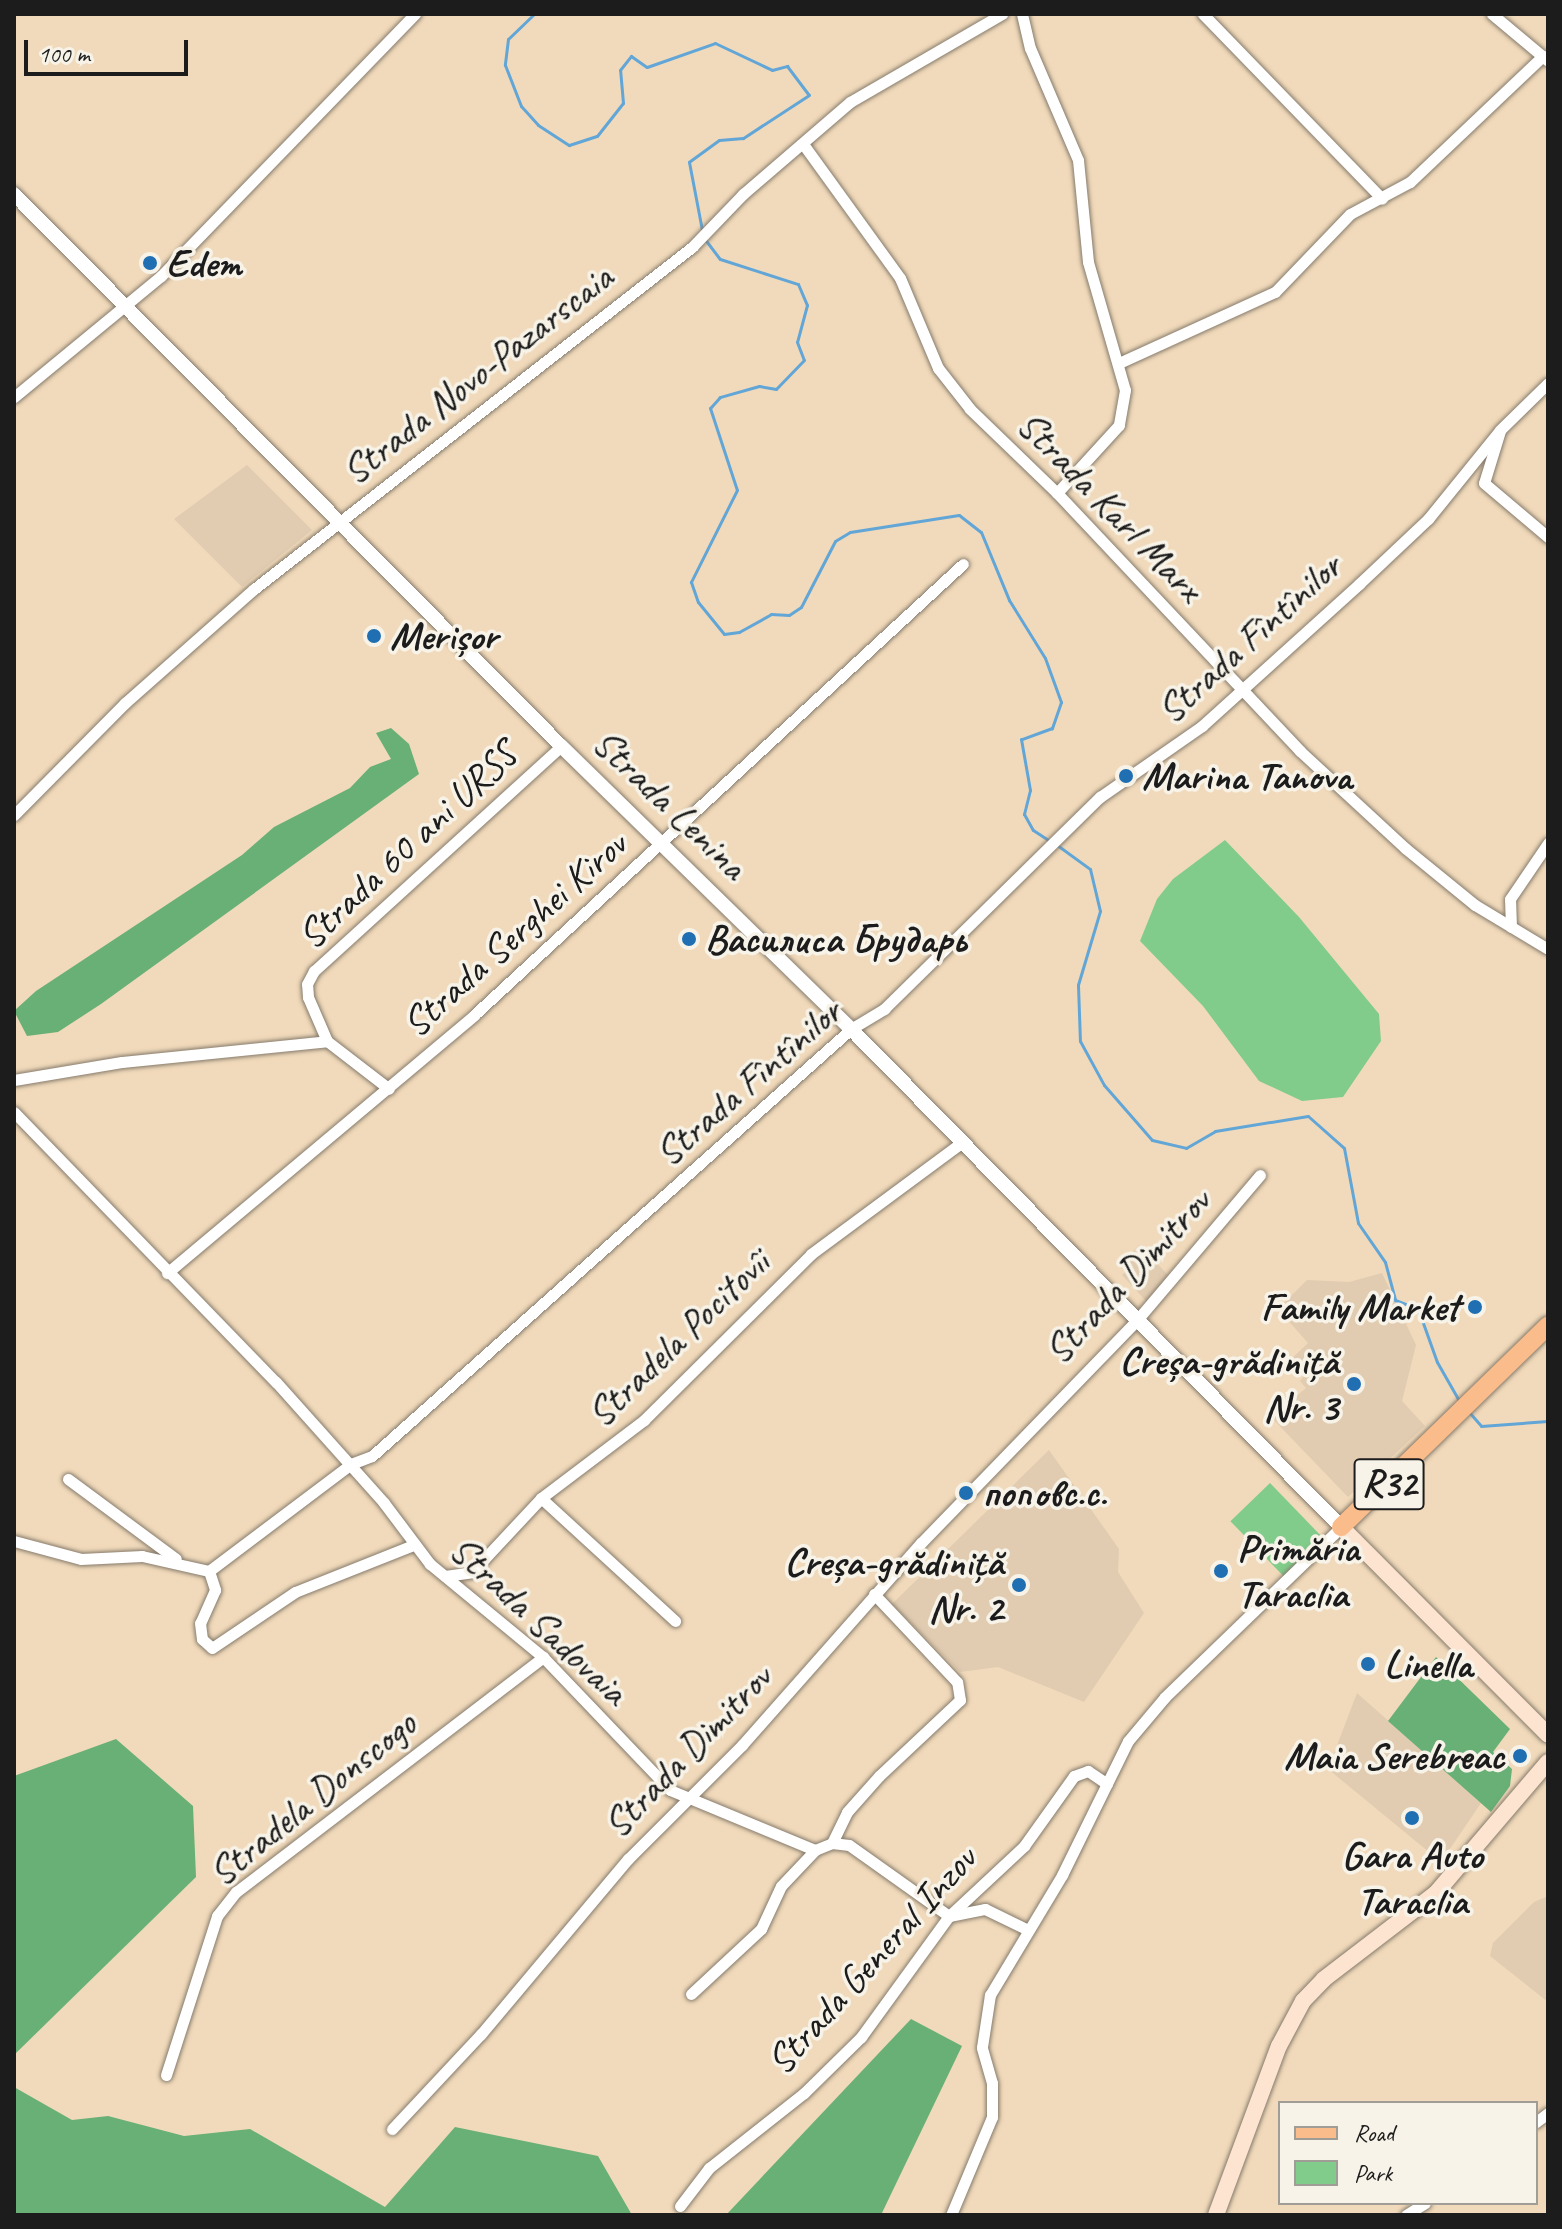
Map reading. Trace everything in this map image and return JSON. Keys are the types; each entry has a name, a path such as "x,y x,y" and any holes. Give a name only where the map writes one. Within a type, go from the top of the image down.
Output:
{"main road":[{"name":"R32","path":"1341,1527 1436,1440 1548,1326"},
{"name":"Strada Lenina","path":"1341,1527 1548,1735"},
{"path":"1219,2214 1279,2046 1303,2001 1324,1979 1436,1893 1548,1762"}],"street":[{"path":"14,397 126,306 415,14"},
{"name":"Strada Novo-Pazarscaia","path":"14,815 193,641 340,521 712,231 743,194 850,102 1002,14"},
{"path":"1022,14 1038,69 1078,160 1088,262 1125,390 1119,425 1057,493"},
{"path":"1203,14 1382,199"},
{"path":"1119,363 1275,292 1350,214 1410,182 1546,58 1492,14"},
{"name":"Strada Karl Marx","path":"803,144 900,278 946,382 1057,493 1240,690 1405,848 1511,927 1548,949"},
{"name":"Strada Lenina","path":"14,194 561,746 663,842 851,1029 1341,1527"},
{"name":"Strada Fîntînilor","path":"209,1571 351,1464 372,1456 851,1029 884,1009 1100,797 1159,760 1428,519 1500,430 1548,383"},
{"path":"1500,430 1484,483 1548,537"},
{"name":"Strada Serghei Kirov","path":"167,1273 389,1089 663,842 963,564"},
{"name":"Strada 60 ani URSS","path":"327,1041 308,997 307,984 314,971 561,746"},
{"path":"1511,927 1510,899 1548,843"},
{"path":"14,1080 122,1062 327,1041 389,1089"},
{"name":"Strada Sadovaia","path":"14,1112 351,1464 413,1545 445,1576 543,1657 654,1776 685,1798 815,1850"},
{"name":"Stradela Pocitovîi","path":"445,1576 472,1572 541,1498 624,1438 811,1254 961,1143"},
{"name":"Strada Dimitrov","path":"392,2129 685,1798 742,1745 874,1594 1137,1320 1260,1175"},
{"path":"68,1479 179,1562"},
{"path":"541,1498 675,1621"},
{"path":"951,2215 992,2117 992,2083 982,2047 990,1995 1026,1929 1062,1875 1144,1718 1341,1527"},
{"path":"14,1541 81,1559 142,1556 209,1571"},
{"name":"Strada Sadovaia","path":"209,1571 215,1590 200,1623 202,1639 212,1648 295,1592 413,1545"},
{"path":"832,1843 847,1812 928,1729 958,1705 959,1687 874,1594"},
{"name":"Stradela Donscogo","path":"166,2075 217,1916 236,1892 543,1657"},
{"name":"Strada General Inzov","path":"680,2206 709,2168 804,2093 861,2037 949,1916 1024,1846 1074,1776 1088,1771 1107,1784"},
{"path":"691,1994 761,1929 781,1886 815,1850 832,1843 870,1856 949,1916 985,1909 1026,1929"}],"shaded area":[{"path":"247,465 312,530 242,587 174,519"},
{"path":"1139,1245 1169,1276 1147,1302 1122,1275 1132,1265 1126,1258"},
{"name":"Creșa-grădiniță Nr. 3","path":"1382,1273 1416,1345 1402,1401 1425,1426 1348,1497 1271,1417 1306,1388 1300,1381 1304,1376 1289,1361 1308,1343 1278,1309 1307,1280 1349,1282"},
{"name":"Creșa-grădiniță Nr. 2","path":"1049,1450 1119,1549 1118,1572 1144,1613 1084,1702 998,1667 960,1672 892,1604"},
{"path":"1357,1693 1481,1803 1441,1862 1328,1769"},
{"path":"1548,1896 1548,2002 1490,1956 1493,1943 1534,1902"}],"green space":[{"path":"391,728 409,744 419,774 101,1004 58,1032 27,1036 14,1011 36,991 242,855 274,827 350,788 370,767 391,759 376,733"},
{"path":"1225,840 1299,917 1379,1014 1381,1041 1343,1097 1302,1101 1259,1081 1203,1006 1140,941 1157,899 1173,879"},
{"path":"1270,1483 1323,1538 1284,1577 1230,1521"},
{"path":"1436,1657 1510,1729 1493,1752 1512,1769 1510,1786 1491,1812 1388,1721"},
{"path":"116,1739 193,1806 196,1877 14,2055 14,1776"},
{"path":"911,2019 962,2046 881,2215 726,2215"},
{"path":"14,2087 72,2120 108,2116 184,2136 250,2129 385,2207 455,2127 598,2156 632,2215 14,2215"}],"waterway":[{"path":"534,14 508,39 505,65 521,106 538,125 569,145 597,136 623,103 620,70 631,56 647,67 715,43 772,70 787,66 809,95 743,138 719,140 689,162 702,230"},
{"path":"704,238 720,259 798,284 807,305 797,342 804,360 776,389 759,386 720,397 710,408 737,490 691,582 698,602 724,634 739,632 771,614 789,615 801,607 835,541 850,532 959,515 981,532 1009,600 1045,658 1061,702 1052,728 1021,739 1030,790 1024,814 1033,830 1050,841"},
{"path":"1057,845 1090,869 1100,911 1078,985 1080,1041 1104,1085 1152,1140 1186,1148 1215,1131 1308,1116 1344,1148 1358,1223 1385,1262 1395,1300 1418,1309 1437,1362 1461,1404"},
{"path":"1469,1412 1481,1426 1548,1421"}],"place":[{"name":"Edem","path":"150,263"},
{"name":"Merișor","path":"374,636"},
{"name":"Marina Tanova","path":"1126,776"},
{"name":"Василиса Брударь","path":"689,939"},
{"name":"Family Market","path":"1475,1307"},
{"name":"Creșa-grădiniță Nr. 3","path":"1354,1384"},
{"name":"поповс.с.","path":"966,1493"},
{"name":"Primăria Taraclia","path":"1221,1571"},
{"name":"Creșa-grădiniță Nr. 2","path":"1019,1585"},
{"name":"Linella","path":"1368,1664"},
{"name":"Maia Serebreac","path":"1520,1756"},
{"name":"Gara Auto Taraclia","path":"1412,1818"}]}
